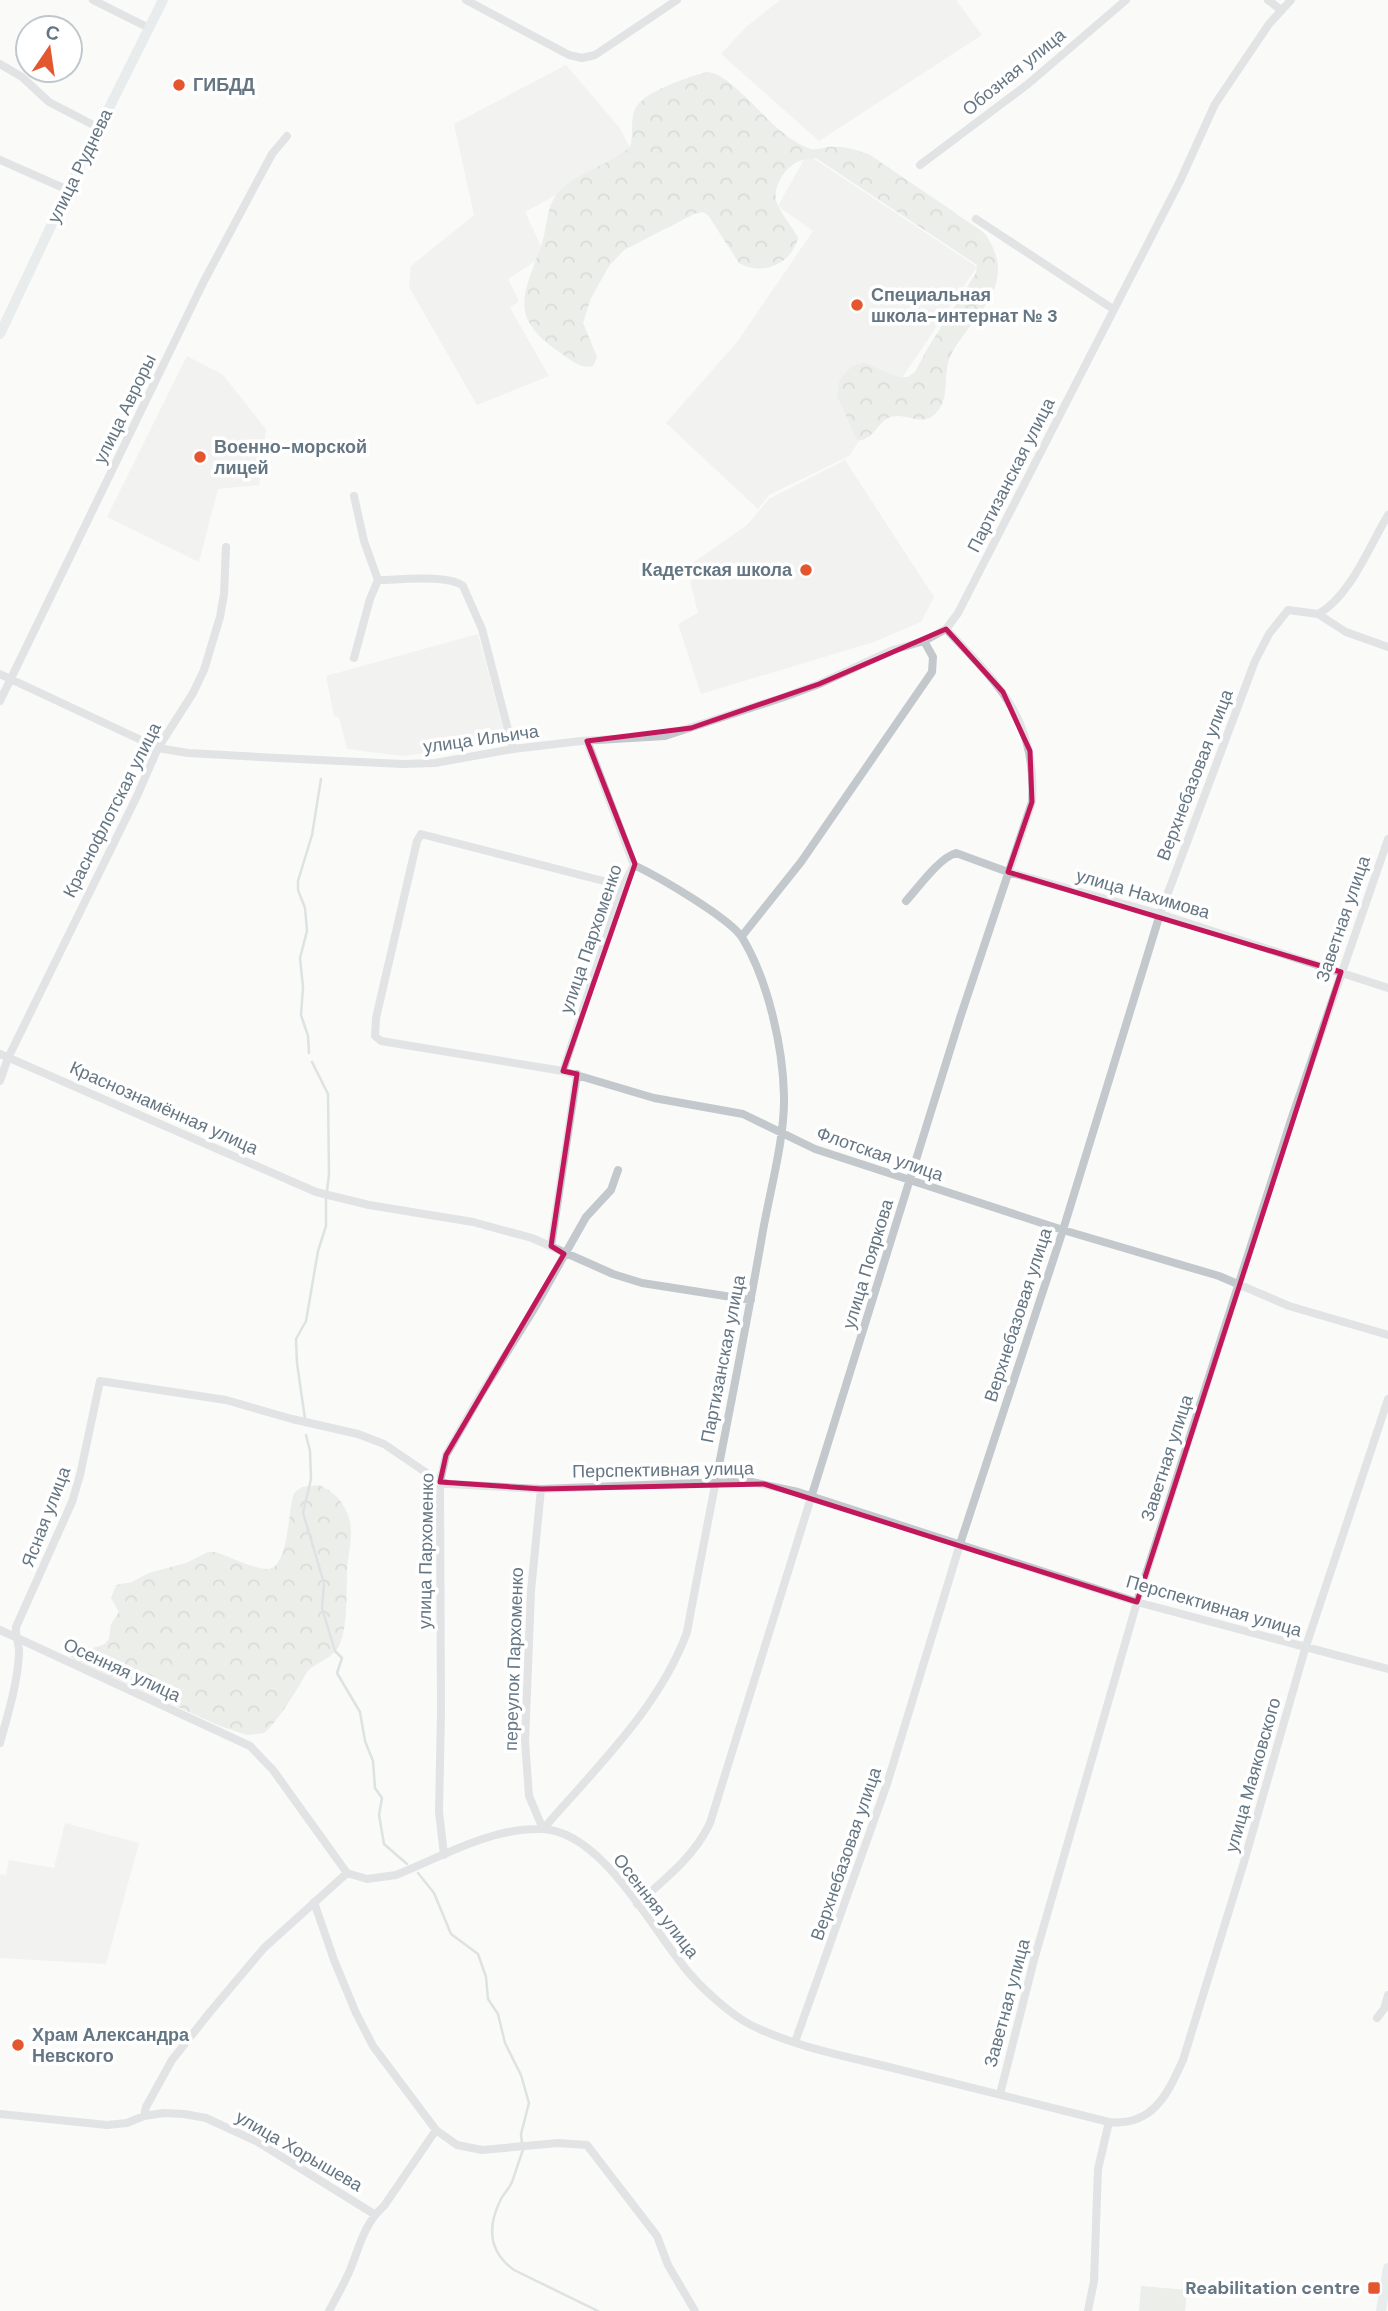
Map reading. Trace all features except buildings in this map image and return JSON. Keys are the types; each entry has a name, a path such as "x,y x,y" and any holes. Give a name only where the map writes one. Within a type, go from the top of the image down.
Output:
{"main road":[{"name":"улица Руднева","path":"0,334 163,0"},
{"path":"1381,2311 1388,2268"}],"street":[{"path":"93,0 149,28"},
{"path":"466,0 569,55 582,58 607,48 677,0"},
{"name":"Обозная улица","path":"920,165 1028,84 1126,0"},
{"path":"1268,0 1281,10"},
{"name":"Партизанская улица","path":"924,641 946,629 958,613 1180,181 1215,104 1250,51 1291,0"},
{"path":"0,64 22,77 49,102 99,128"},
{"name":"улица Авроры","path":"0,701 204,281 272,154 287,136"},
{"path":"0,160 68,190"},
{"path":"976,219 1113,309"},
{"path":"354,496 358,522 379,580 370,599 354,658"},
{"path":"1318,614 1326,610 1342,592 1388,514"},
{"name":"Краснофлотская улица","path":"0,1082 4,1056 138,796 158,748 193,693 204,670 220,617 226,547"},
{"path":"379,580 446,580 457,581 463,586 482,629 513,749"},
{"name":"Верхнебазовая улица","path":"795,2042 887,1784 960,1544 1063,1230 1160,914 1262,645 1287,610 1318,614"},
{"path":"1318,614 1346,632 1388,647"},
{"name":"улица Пояркова","path":"637,1903 686,1860 703,1838 710,1823 909,1181 1032,802 1033,768 1028,742 1016,713 1003,692 946,629"},
{"path":"634,865 669,883 742,936 801,862 932,672 933,657 924,641"},
{"name":"улица Ильича","path":"0,674 158,748 211,754 402,764 436,763 513,749 587,740 664,736 819,684 893,650 924,641"},
{"name":"улица Пархоменко","path":"564,1070 623,887 634,865 587,740"},
{"name":"Флотская улица","path":"623,887 421,834 417,841 376,1017 375,1036 381,1041 564,1070 654,1098 743,1114 800,1143 909,1181 1219,1276 1289,1306 1388,1335"},
{"name":"Заветная улица","path":"1000,2094 1034,1960 1137,1602 1292,1117 1388,839"},
{"name":"улица Нахимова","path":"906,901 950,855 956,853 1008,872 1160,914 1388,988"},
{"name":"Партизанская улица","path":"542,1829 628,1732 683,1643 781,1133 784,1088 777,1036 753,958 742,936"},
{"name":"Краснознамённая улица","path":"4,1056 316,1192 473,1222 551,1245"},
{"path":"577,1074 551,1245 564,1254 642,1283 751,1300"},
{"name":"улица Пархоменко","path":"444,1856 439,1812 440,1482 446,1455 586,1217 611,1190 618,1170"},
{"name":"Перспективная улица","path":"100,1381 226,1399 292,1419 358,1434 384,1444 440,1482 460,1486 541,1489 747,1481 813,1497 1137,1602 1388,1669"},
{"name":"Ясная улица","path":"0,1743 14,1690 20,1651 15,1637 20,1618 72,1502 100,1381"},
{"name":"улица Маяковского","path":"1110,2122 1124,2122 1156,2109 1169,2090 1183,2060 1244,1863 1305,1648 1388,1399"},
{"name":"переулок Пархоменко","path":"541,1489 531,1591 525,1741 529,1796 542,1829"},
{"name":"Осенняя улица","path":"0,1630 250,1746 273,1770 346,1873 367,1880 396,1875 484,1839 515,1832 542,1829 569,1837 612,1870 690,1974 738,2018 761,2030 795,2042 1110,2122"},
{"path":"144,2116 146,2107 172,2060 210,2012 264,1948 346,1873"},
{"path":"314,1902 334,1960 373,2046 436,2130 463,2147 482,2150 587,2145 657,2236 668,2265 695,2311"},
{"path":"1377,2018 1384,2009 1388,1995"},
{"name":"улица Хорышева","path":"0,2114 107,2125 171,2113 206,2118 258,2142 374,2214"},
{"path":"1088,2311 1094,2281 1098,2169 1110,2122"},
{"path":"329,2311 374,2214 384,2206 436,2130"}],"highlighted area":[{"path":"946,629 1003,692 1030,751 1032,802 1008,872 1341,972 1137,1602 764,1484 541,1489 440,1482 446,1455 564,1254 551,1246 577,1074 563,1071 635,864 587,741 691,728 819,684"}],"shaded area":[{"path":"780,0 956,0 982,35 819,141 721,54 745,28"},
{"path":"566,65 619,127 633,153 525,212 545,255 508,279 519,301 510,308 549,376 477,405 409,287 411,266 474,215 454,124"},
{"name":"Специальная школа-интернат № 3","path":"807,154 977,267 849,456 769,495 758,509 666,423 737,342 813,231 778,206"},
{"name":"Военно-морской лицей","path":"187,356 223,375 266,429 259,485 218,489 199,562 107,517"},
{"name":"Кадетская школа","path":"845,460 934,597 921,622 874,642 701,694 678,624 698,613 690,581 698,578 694,562 747,525 769,499"},
{"path":"478,634 506,739 403,756 347,749 339,717 334,716 326,676"},
{"path":"65,1823 139,1843 106,1964 0,1958 0,1874 6,1875 9,1860 54,1868"}],"green space":[{"path":"707,72 726,80 795,142 811,149 844,148 870,155 978,228 988,238 998,268 996,282 984,308 950,357 941,407 931,417 920,420 903,416 891,417 867,438 857,440 837,396 840,379 852,366 864,363 898,377 908,377 915,372 976,273 977,265 816,158 794,164 784,173 776,191 777,203 798,238 795,247 783,261 758,269 739,263 708,215 703,212 694,214 624,250 609,266 591,298 583,323 597,357 593,366 579,365 571,360 531,326 524,301 543,240 549,210 557,194 573,180 630,147 634,113 640,102 668,86"},
{"path":"319,1485 333,1493 340,1501 350,1522 343,1636 335,1652 308,1671 283,1711 264,1733 247,1735 220,1726 74,1660 67,1653 70,1648 90,1649 105,1644 109,1639 111,1624 119,1612 111,1598 116,1585 186,1563 208,1552 263,1569 275,1566 284,1549 294,1493 302,1487"},
{"path":"1141,2286 1187,2290 1185,2311 1139,2311"}],"waterway":[{"path":"309,1053 308,1036 301,1015 303,987 300,958 307,931 305,908 298,890 298,881 312,835 321,779"},
{"path":"312,1062 328,1094 327,1191"},
{"path":"305,1419 296,1339 306,1321 318,1251 326,1226 326,1197"},
{"path":"306,1435 310,1451 311,1479 303,1513 324,1583 322,1608 335,1651 342,1658 337,1673 360,1712 365,1741 373,1761 375,1788 382,1798 379,1815 384,1844 407,1864"},
{"path":"418,1873 434,1893 451,1934 478,1954 486,1977 488,1999 498,2014 505,2043 521,2075 529,2103 521,2134 522,2143"},
{"path":"523,2150 512,2182 501,2198 493,2221 495,2247 514,2270 598,2311"}],"place":[{"name":"ГИБДД","path":"179,85"},
{"name":"Специальная школа-интернат № 3","path":"857,305"},
{"name":"Военно-морской лицей","path":"200,457"},
{"name":"Кадетская школа","path":"806,570"},
{"name":"Храм Александра Невского","path":"18,2045"},
{"name":"Reabilitation centre","path":"1374,2288"}]}
